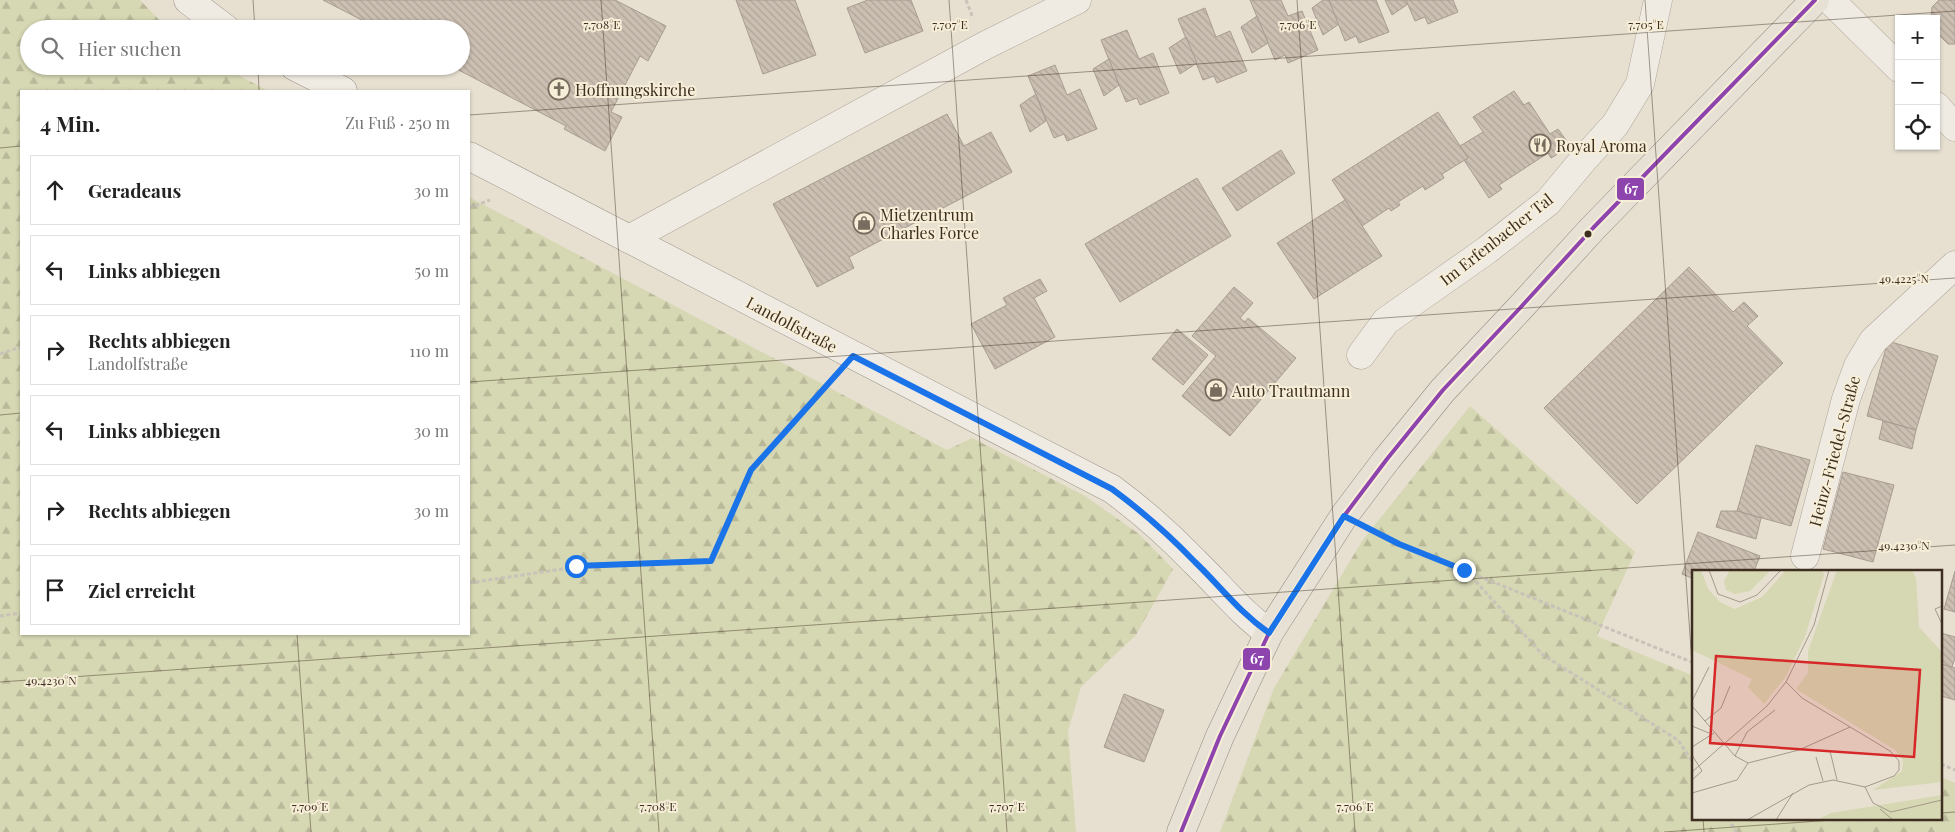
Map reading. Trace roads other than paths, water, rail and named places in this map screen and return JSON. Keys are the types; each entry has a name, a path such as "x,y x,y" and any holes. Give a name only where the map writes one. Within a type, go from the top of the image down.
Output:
{"main road":[{"path":"1181,832 1220,736 1269,633 1344,516 1443,390 1593,228 1815,0"}],"street":[{"path":"188,0 214,20"},
{"path":"629,239 984,46 1077,0"},
{"name":"Im Erfenbacher Tal","path":"1361,355 1386,321 1487,250 1548,202 1616,125 1640,84 1658,0"},
{"path":"1830,0 1895,64"},
{"path":"312,75 341,90"},
{"path":"1940,98 1955,97"},
{"path":"1940,110 1955,127"},
{"name":"Landolfstraße","path":"470,157 1112,489 1142,510 1195,561 1248,618 1269,633"},
{"name":"Heinz-Friedel-Straße","path":"1805,556 1846,399 1858,366 1872,342 1955,265"}],"place":[{"name":"Hoffnungskirche","path":"559,89"},
{"name":"Royal Aroma","path":"1540,145"},
{"name":"Mietzentrum Charles Force","path":"864,223"},
{"name":"Auto Trautmann","path":"1216,390"}]}
